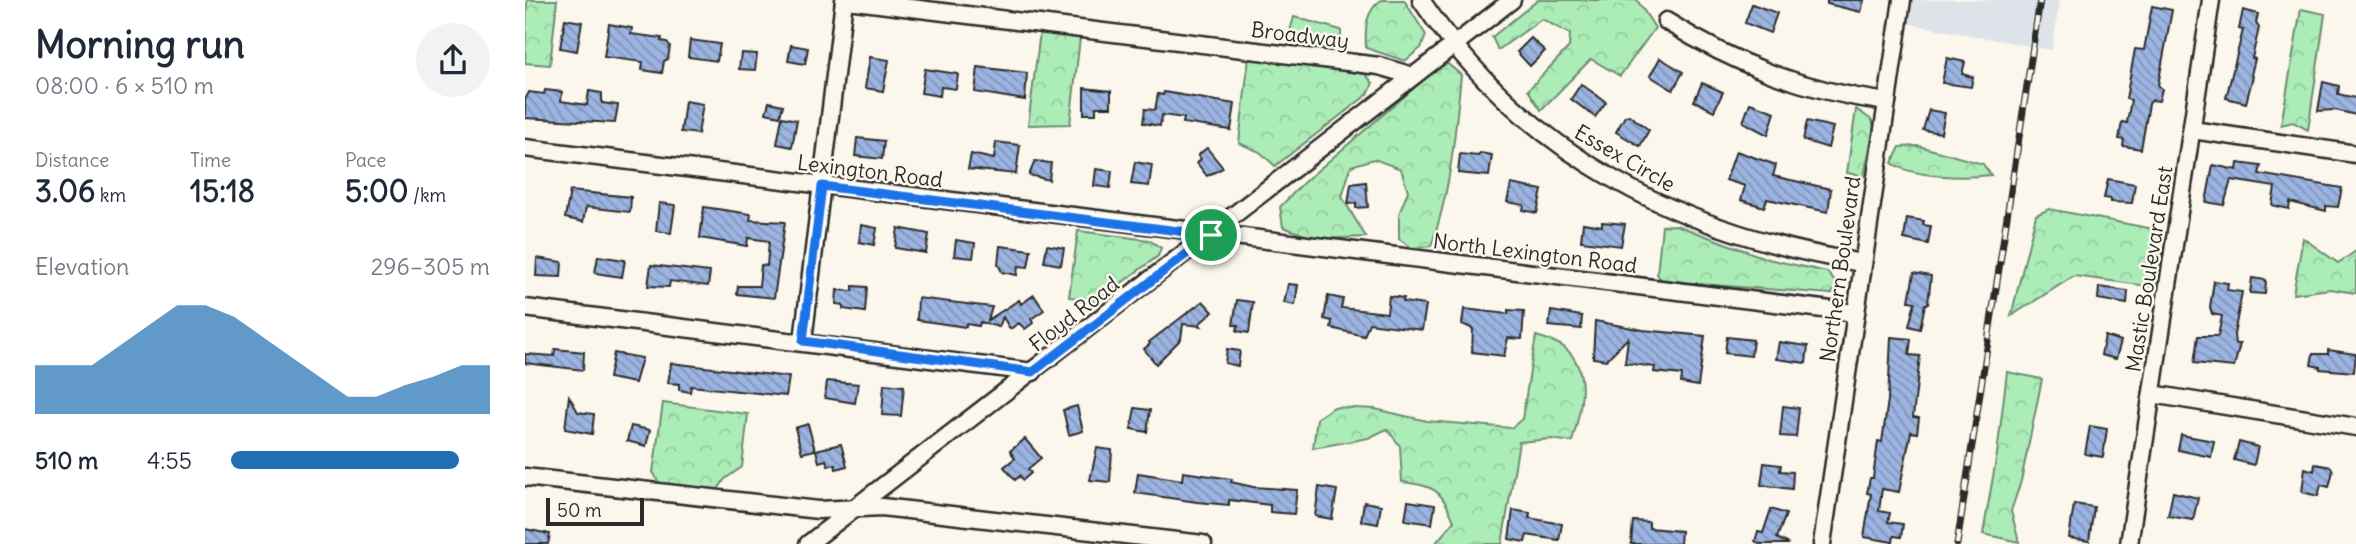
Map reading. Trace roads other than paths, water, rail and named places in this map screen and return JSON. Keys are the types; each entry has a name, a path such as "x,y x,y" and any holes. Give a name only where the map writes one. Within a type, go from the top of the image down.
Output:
{"street":[{"name":"Broadway","path":"846,0 1378,66 1413,76"},
{"path":"803,341 846,0"},
{"name":"Essex Circle","path":"1422,0 1453,46 1524,118 1563,148 1628,188 1678,212 1766,244 1862,262"},
{"name":"Floyd Road","path":"808,544 1512,0"},
{"name":"Northern Boulevard","path":"1822,544 1902,0"},
{"name":"Mastic Boulevard East","path":"2129,544 2211,0"},
{"path":"1665,21 1711,49 1779,79 1830,93 1887,102"},
{"path":"2192,130 2356,154"},
{"name":"Lexington Road","path":"525,148 1211,235"},
{"name":"North Lexington Road","path":"1211,235 1855,313"},
{"path":"525,308 1033,372"},
{"path":"2152,394 2356,427"},
{"path":"525,477 818,510 882,507 1203,544"}],"railway":[{"path":"1957,544 2040,0"}]}
